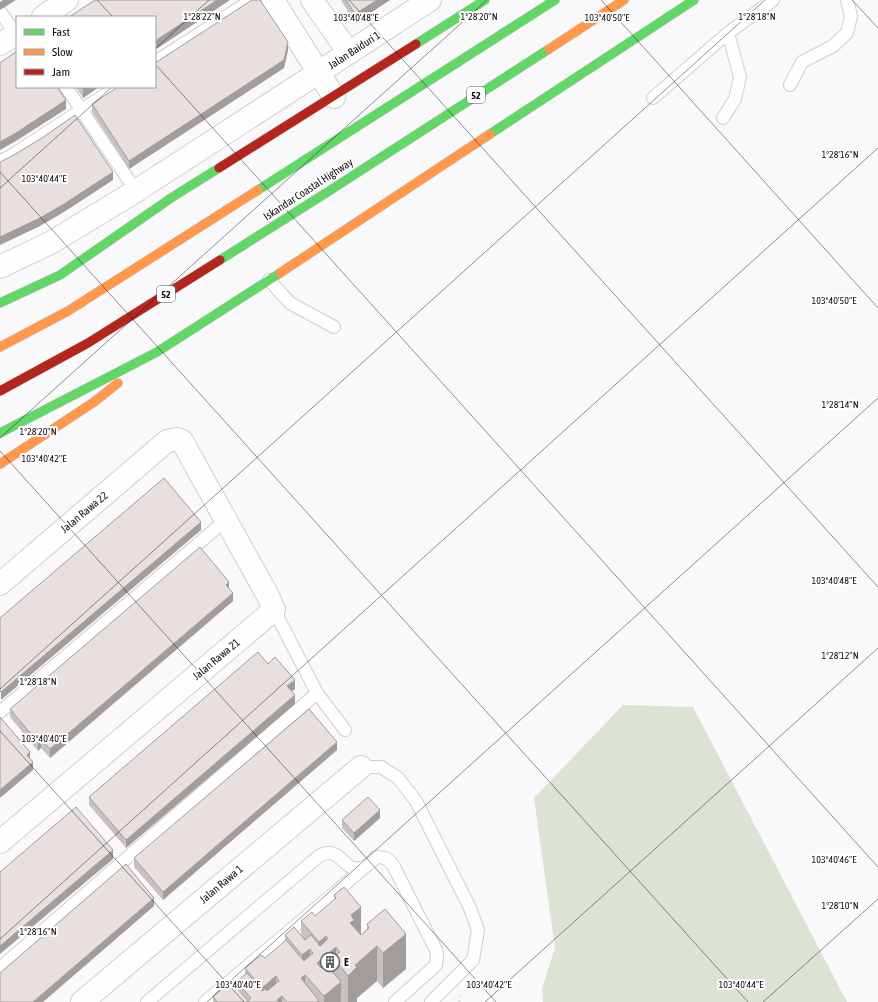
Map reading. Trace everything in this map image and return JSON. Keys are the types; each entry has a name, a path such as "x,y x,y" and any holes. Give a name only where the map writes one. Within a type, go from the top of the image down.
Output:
{"main road":[{"path":"0,303 60,275 174,196 334,97 485,0"},
{"path":"0,347 68,311 555,0"},
{"name":"Iskandar Coastal Highway","path":"0,391 88,343 329,191 624,0"},
{"path":"0,464 94,402 157,352 694,0"},
{"path":"0,432 5,428 157,352"}],"street":[{"path":"44,16 67,0"},
{"path":"273,0 334,97"},
{"path":"312,0 349,53"},
{"name":"Jalan Baiduri 1","path":"0,267 52,242 136,191 430,0"},
{"name":"Jalan Rawa 22","path":"0,584 167,441 176,439 182,441 226,520"},
{"path":"226,520 268,596 274,610"},
{"name":"Jalan Rawa 21","path":"0,842 274,610"},
{"name":"Jalan Rawa 1","path":"82,1002 361,767"}],"lane":[{"path":"156,61 252,0"},
{"path":"653,98 728,33 773,0"},
{"path":"790,85 802,62 833,46 847,33 851,16 847,0"},
{"path":"0,11 11,37"},
{"path":"723,118 735,99 740,77 728,33"},
{"path":"67,88 136,191"},
{"path":"0,161 9,157 115,88"},
{"path":"269,280 290,303 334,327"},
{"path":"0,712 226,520"},
{"path":"274,610 317,693 344,730"},
{"path":"0,968 317,693"},
{"path":"361,767 380,767 398,778 416,801 470,908 478,930 473,960 431,1002"},
{"path":"147,1002 319,856 330,852 335,854 350,868 356,869 365,867"},
{"path":"205,1002 376,857 383,857 389,860 393,865 437,955 436,965 395,1002"}],"shaded area":[{"path":"623,705 693,707 847,1002 543,1002 542,988 555,948 534,798"}],"building":[{"path":"95,0 217,0 156,40 156,16 71,16"},
{"path":"252,0 260,0 288,42 284,60 129,161 92,104 116,88 156,88 156,62"},
{"path":"346,0 377,0 355,14"},
{"path":"16,52 16,88 58,88 66,100 0,142 0,63"},
{"path":"75,115 113,172 40,218 0,237 0,162 42,138"},
{"path":"164,478 201,522 1,692 0,618"},
{"path":"200,547 229,582 226,585 233,593 50,749 41,739 38,742 10,709"},
{"path":"258,652 268,664 275,657 295,680 287,686 295,695 126,840 89,797"},
{"path":"309,709 337,742 163,892 134,858"},
{"path":"0,717 30,752 27,755 33,762 0,790"},
{"path":"368,797 380,810 354,833 342,820"},
{"path":"76,807 113,850 0,946 0,872"},
{"path":"126,864 154,898 33,1002 0,1002 0,973"},
{"path":"344,887 361,907 351,915 354,920 350,923 361,935 369,928 367,924 385,909 406,934 383,953 377,946 355,965 357,967 348,976 333,957 340,952 336,947 317,963 321,968 326,964 341,982 324,996 305,975 301,978 319,1001 317,1002 287,1002 282,996 277,1000 279,1002 217,1002 213,996 223,987 226,990 234,984 248,1001 251,998 237,982 247,973 262,991 265,989 267,991 279,981 276,976 262,988 245,968 261,955 265,958 286,940 304,961 313,953 310,949 302,955 285,935 294,927 305,940 311,935 320,946 328,939 326,936 319,942 301,921 312,912 315,916 336,898 334,895"}],"traffic: fast":[{"path":"416,44 485,0"},
{"path":"258,190 555,0"},
{"path":"490,134 694,0"},
{"path":"220,260 549,49"},
{"path":"0,303 60,275 174,196 219,168"},
{"path":"0,433 157,352 280,273"}],"traffic: slow":[{"path":"549,49 624,0"},
{"path":"280,273 490,134"},
{"path":"0,347 68,311 258,190"},
{"path":"0,464 94,402 118,383"}],"traffic: jam":[{"path":"219,168 416,44"},
{"path":"0,391 88,343 220,260"}],"place":[{"name":"E","path":"330,962"}]}
